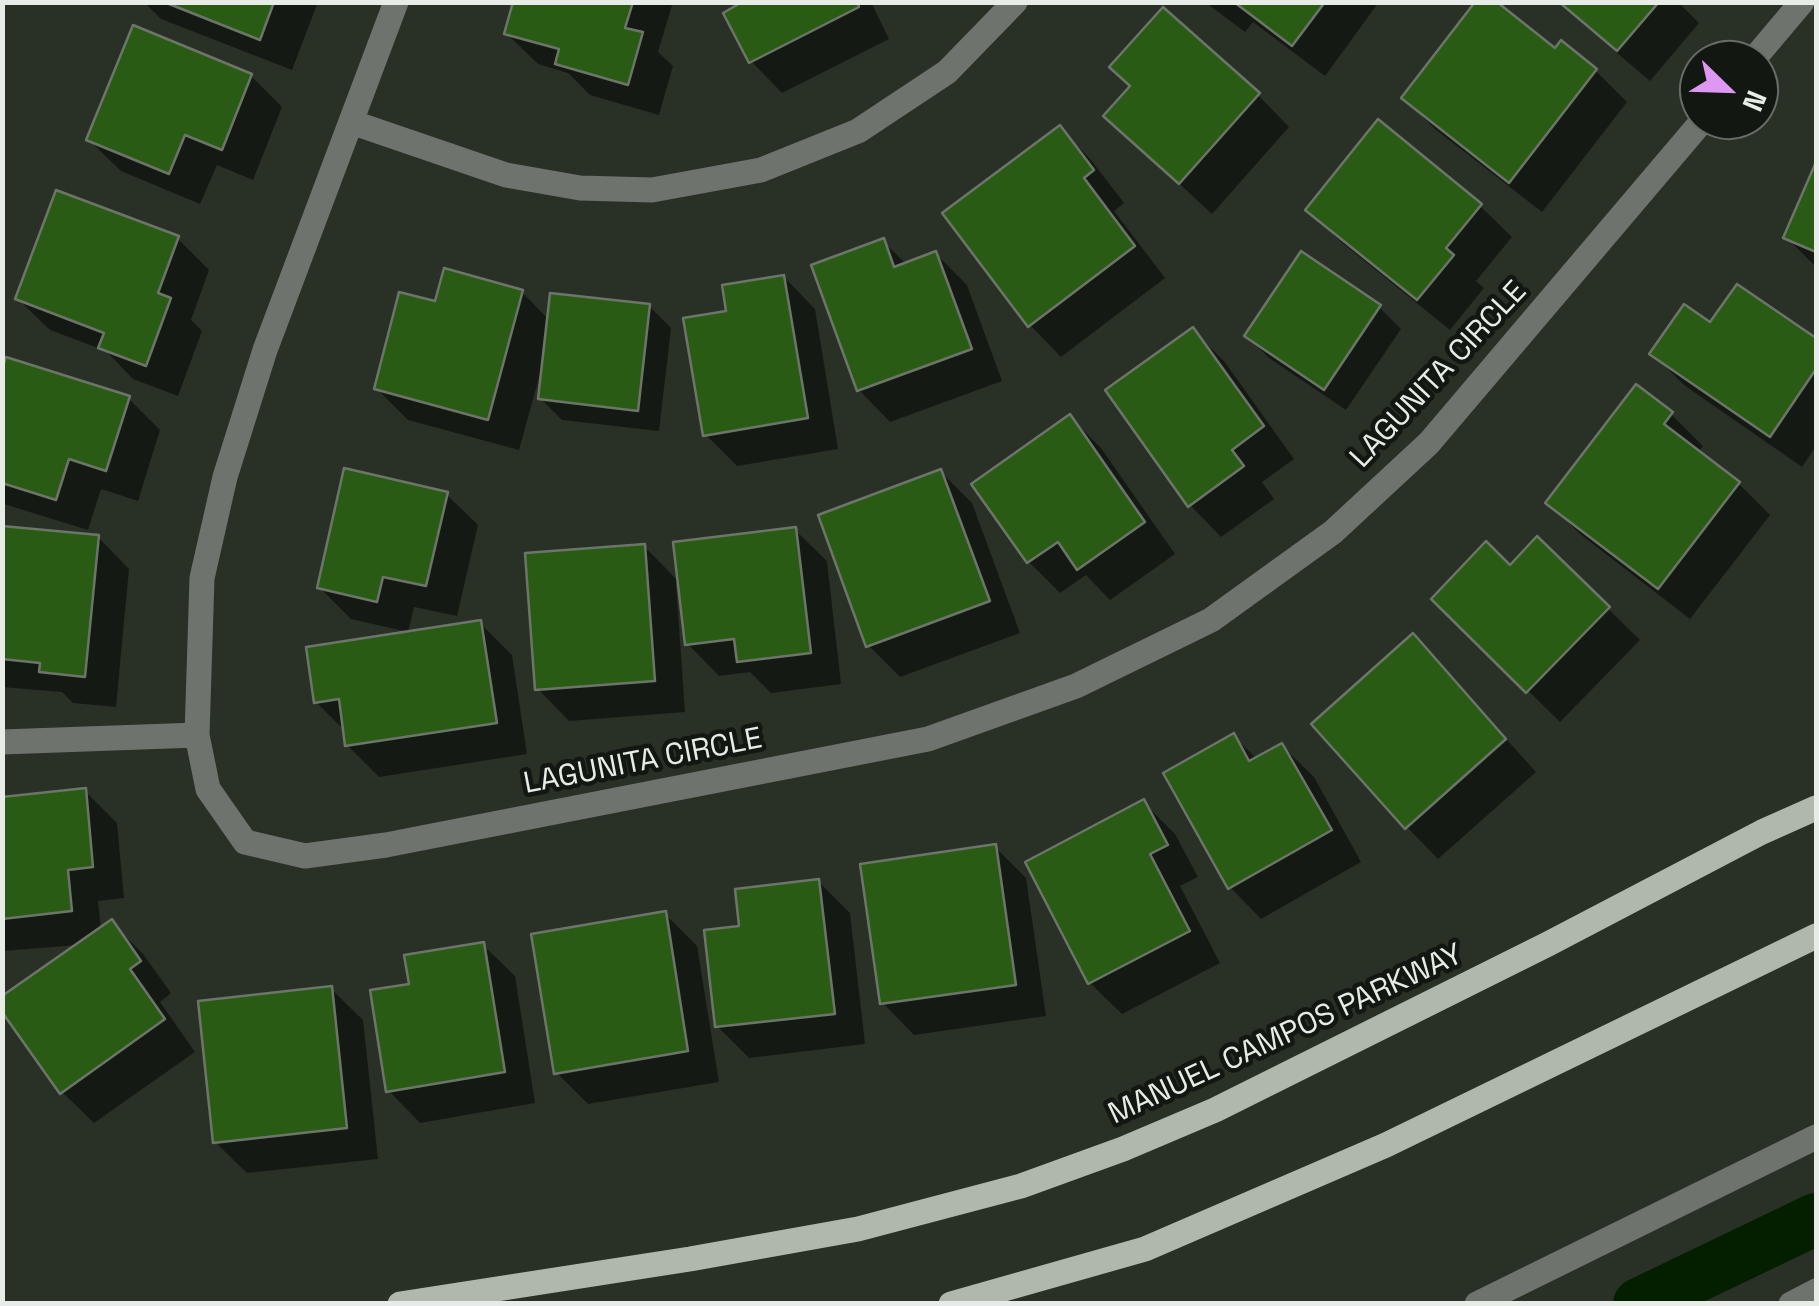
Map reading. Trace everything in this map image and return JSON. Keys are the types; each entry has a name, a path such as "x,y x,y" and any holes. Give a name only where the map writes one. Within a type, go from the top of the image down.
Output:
{"main road":[{"name":"MANUEL CAMPOS PARKWAY","path":"400,1304 858,1229 1022,1186 1122,1150 1215,1110 1816,808"},
{"path":"951,1304 1162,1241 1386,1145 1816,936"}],"street":[{"name":"LAGUNITA CIRCLE","path":"396,2 265,350 225,476 202,578 197,735 208,789 245,842 306,856 386,845 928,739 1076,686 1211,620 1332,532 1428,443 1685,140"},
{"path":"350,122 506,175 580,188 652,190 760,170 858,131 947,72 1015,2"},
{"path":"1770,40 1802,2"},
{"path":"2,742 197,735"},
{"path":"1476,1304 1816,1137"},
{"path":"1790,1304 1816,1291"}],"building":[{"path":"164,2 274,2 260,40"},
{"path":"513,2 633,2 625,28 643,32 628,85 555,64 559,49 504,34"},
{"path":"742,2 857,2 859,7 749,63 723,13"},
{"path":"1234,2 1325,2 1292,46"},
{"path":"1475,2 1497,2 1555,48 1561,40 1597,69 1509,183 1401,98"},
{"path":"1559,2 1659,2 1617,51"},
{"path":"1163,7 1260,93 1179,184 1103,116 1130,86 1109,67"},
{"path":"133,25 252,74 222,150 185,135 169,174 86,140"},
{"path":"1378,119 1482,204 1446,248 1454,255 1417,300 1305,210"},
{"path":"1060,125 1094,170 1084,178 1135,246 1028,327 942,213"},
{"path":"1816,162 1816,252 1783,238"},
{"path":"56,190 179,236 158,293 171,298 146,366 98,348 104,333 15,299"},
{"path":"884,238 894,267 936,251 972,349 857,391 811,265"},
{"path":"1301,251 1381,305 1324,390 1244,336"},
{"path":"444,268 523,290 488,420 374,389 399,292 435,301"},
{"path":"784,275 808,418 703,436 683,318 726,311 722,285"},
{"path":"1737,284 1816,338 1816,369 1770,437 1649,354 1684,304 1710,322"},
{"path":"550,293 650,304 638,411 538,399"},
{"path":"1193,327 1264,426 1232,450 1244,466 1188,507 1105,390"},
{"path":"6,357 130,396 106,471 69,459 56,500 2,483 2,369"},
{"path":"1636,384 1673,412 1664,424 1740,482 1658,589 1545,503"},
{"path":"1070,414 1145,522 1077,570 1058,542 1027,563 971,484"},
{"path":"344,468 448,492 426,586 383,577 377,602 317,588"},
{"path":"941,469 990,601 866,647 818,515"},
{"path":"2,526 99,535 85,677 39,672 40,663 2,659"},
{"path":"796,527 811,653 737,662 734,639 685,645 673,542"},
{"path":"1537,536 1610,607 1526,693 1431,599 1486,541 1510,565"},
{"path":"645,544 655,681 535,690 525,553"},
{"path":"481,620 497,723 345,746 339,699 314,703 306,647"},
{"path":"1413,633 1506,739 1405,829 1311,724"},
{"path":"1234,733 1249,761 1282,743 1332,830 1228,889 1163,773"},
{"path":"86,788 93,867 68,870 72,911 2,919 2,797"},
{"path":"1144,799 1168,845 1150,854 1190,931 1088,984 1025,862"},
{"path":"996,844 1016,985 880,1004 860,864"},
{"path":"819,879 835,1014 715,1027 704,930 739,926 735,889"},
{"path":"666,911 688,1051 554,1074 531,934"},
{"path":"112,919 141,961 130,969 165,1019 60,1094 2,1012 2,996"},
{"path":"484,942 505,1072 386,1092 370,990 409,984 404,955"},
{"path":"332,986 347,1128 213,1143 198,1001"}],"waterway":[{"path":"1639,1304 1816,1219"}]}
